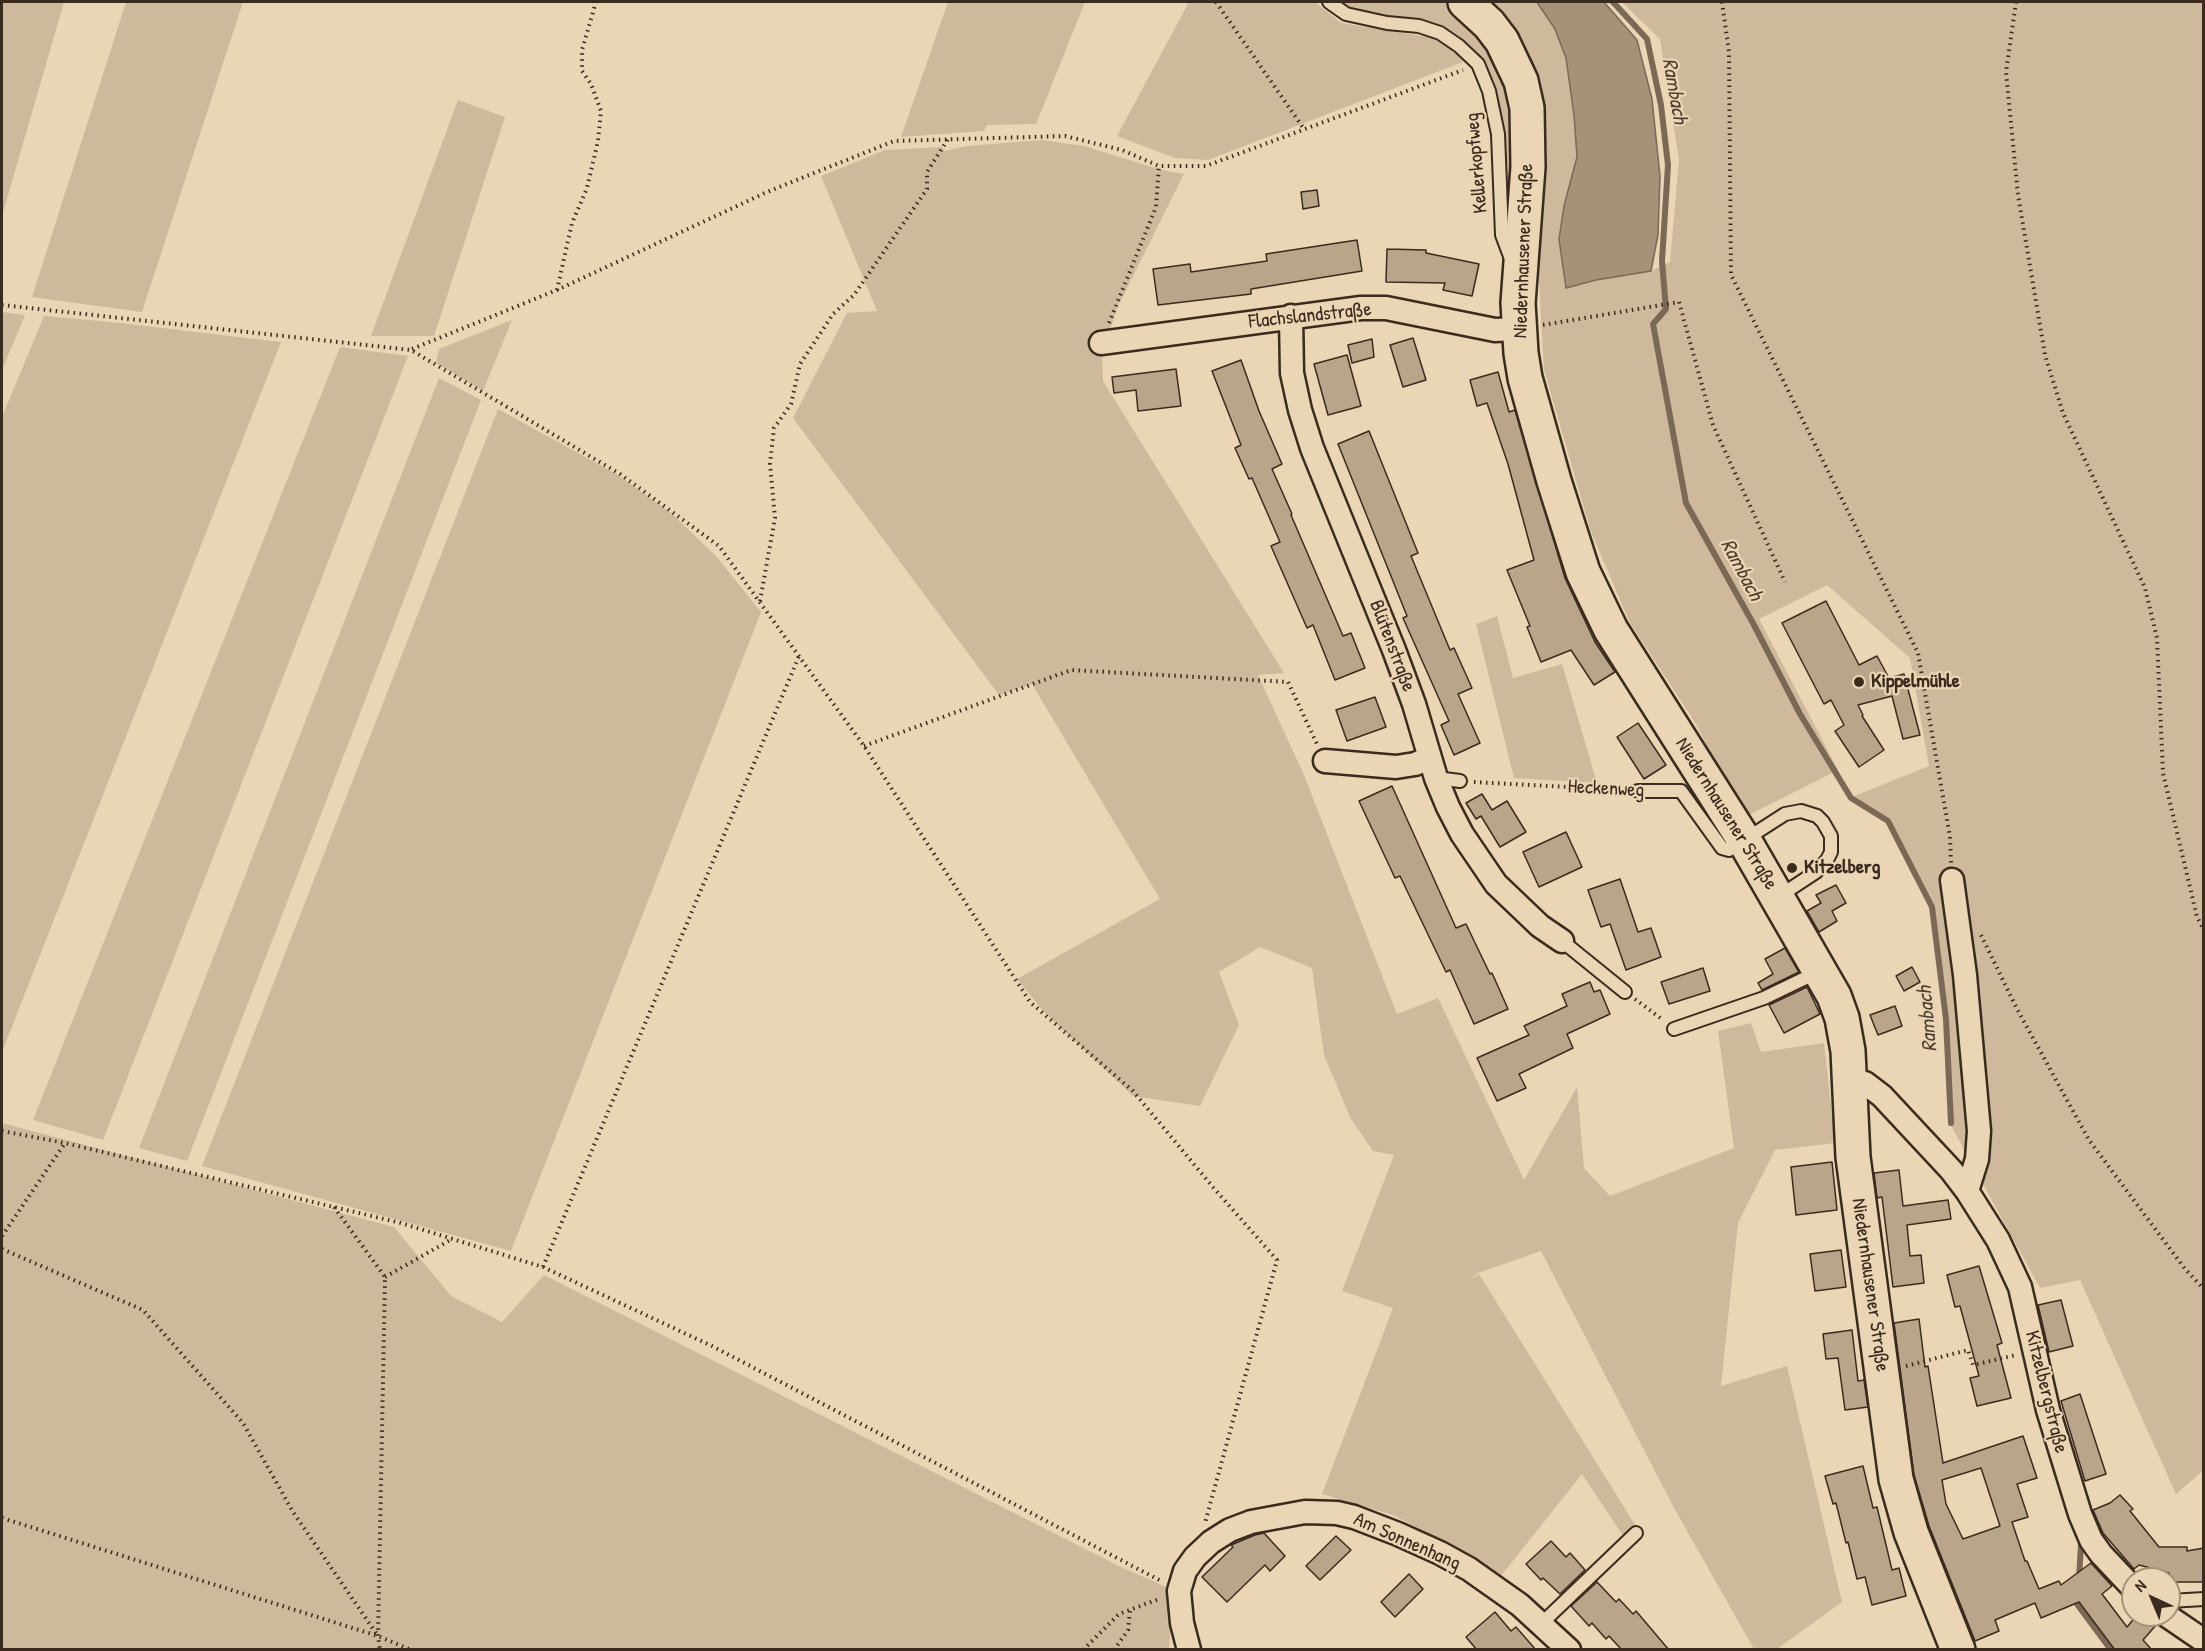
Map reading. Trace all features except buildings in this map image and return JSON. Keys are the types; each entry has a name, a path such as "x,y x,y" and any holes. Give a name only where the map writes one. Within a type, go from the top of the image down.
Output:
{"main road":[{"name":"Niedernhausener Straße","path":"1465,2 1490,24 1502,41 1521,81 1527,108 1528,167 1518,329 1525,378 1569,532 1596,601 1626,656 1744,840 1834,996 1842,1018 1848,1052 1853,1157 1896,1479 1902,1505 1958,1650"}],"street":[{"name":"Flachslandstraße","path":"1101,343 1361,308 1386,308 1496,330 1518,329"},
{"name":"Blütenstraße","path":"1291,316 1293,373 1300,410 1312,448 1394,650 1414,704 1433,768 1462,834 1490,876 1517,906 1540,926 1562,940"},
{"path":"1325,761 1396,767 1415,764 1433,768"},
{"path":"1952,880 1965,975 1979,1131 1977,1159 1967,1191"},
{"name":"Kitzelbergstraße","path":"1849,1080 1865,1083 1882,1096 1951,1170 1998,1240 2020,1287 2048,1410 2075,1501 2085,1528 2101,1554 2121,1575"},
{"name":"Am Sonnenhang","path":"1179,1591 1185,1571 1195,1557 1211,1542 1230,1530 1251,1522 1305,1512 1337,1513 1398,1533 1440,1553 1493,1585 1569,1650"},
{"path":"1179,1591 1182,1623 1189,1650"},
{"path":"2181,1625 2202,1639"}],"lane":[{"name":"Kellerkopfweg","path":"1329,2 1346,15 1387,23 1419,26 1440,33 1459,46 1478,64 1489,91 1498,134 1502,235 1520,280"},
{"path":"1433,768 1460,781"},
{"name":"Heckenweg","path":"1638,791 1681,791 1722,848 1729,850 1744,840"},
{"path":"1744,840 1793,811 1810,813 1823,822 1828,829 1832,844 1827,860 1816,872 1777,898"},
{"path":"1562,940 1625,992"},
{"path":"1674,1029 1764,998 1820,971"},
{"path":"1541,1624 1636,1533"},
{"path":"2181,1600 2204,1599"}],"path":[{"path":"557,290 572,223 587,188 598,141 601,111 591,84 582,70 582,50 596,2"},
{"path":"1216,2 1304,129"},
{"path":"1722,2 1729,52 1731,275 1918,653 1950,837 1952,880"},
{"path":"2016,2 2006,72 2018,195 2045,355 2063,413 2145,588 2157,638 2163,772 2197,917 2204,930"},
{"path":"411,350 557,290 767,192 894,141 1065,136 1122,150 1159,166 1206,166 1478,64"},
{"path":"760,601 775,518 770,465 774,428 791,404 800,364 833,314 854,295 927,189 927,172 948,139"},
{"path":"1101,343 1156,207 1159,166"},
{"path":"1518,329 1679,302 1713,425 1785,582"},
{"path":"2,305 411,350 620,474 719,546 864,746 1030,1002 1133,1091 1277,1260 1195,1557"},
{"path":"543,1267 799,656"},
{"path":"864,746 1071,670 1288,682 1325,761"},
{"name":"Heckenweg","path":"1460,781 1638,791"},
{"path":"1979,931 2017,1009 2089,1140 2185,1269 2204,1289"},
{"path":"1625,992 1674,1029"},
{"path":"2,1131 65,1143 401,1223 543,1267 712,1346 1179,1591"},
{"path":"2,1236 65,1143"},
{"path":"333,1207 385,1277 378,1636 380,1650"},
{"path":"385,1277 453,1239"},
{"path":"2,1249 143,1310 243,1423 292,1512 378,1636"},
{"path":"1882,1373 1968,1350 1973,1365 2035,1351"},
{"path":"2,1518 378,1636 411,1650"},
{"path":"1083,1650 1119,1614 1179,1591"},
{"path":"1114,1650 1128,1630 1130,1610"}],"shaded area":[{"path":"2,2 64,2 2,216"},
{"path":"126,2 243,2 142,312 32,297"},
{"path":"948,2 1085,2 1036,124 987,125 984,131 901,137"},
{"path":"1189,2 1315,2 1341,23 1441,39 1456,51 1463,62 1208,160 1175,158 1117,136"},
{"path":"1340,2 1442,2 1466,17 1491,47 1515,109 1509,232 1484,65 1465,42 1446,28 1351,9"},
{"path":"1481,2 1537,2 1555,29 1566,58 1577,157 1564,206 1559,239 1567,288 1596,280 1651,271 1670,262 1679,160 1660,39 1622,2 2203,2 2204,1470 2176,1494 2080,1280 2040,1288 1949,1122 1947,1017 1933,906 1889,819 1852,797 1929,766 1910,658 1827,585 1759,619 1838,770 1743,818 1696,724 1630,623 1591,532 1544,370 1537,245 1541,129"},
{"path":"1537,2 1604,2 1637,40 1652,99 1660,176 1658,235 1651,271 1596,280 1566,288 1559,239 1564,206 1577,157 1574,115 1566,58 1555,29"},
{"path":"458,100 505,117 434,336 371,336"},
{"path":"1042,140 1084,146 1162,170 1184,174 1118,306 1102,354 1103,381 1284,673 1258,675 1304,775 1397,1014 1438,998 1524,1180 1577,1087 1584,1168 1610,1196 1734,1148 1718,1031 1751,1023 1761,1052 1824,1043 1835,1143 1775,1150 1738,1223 1721,1386 1787,1366 1842,1602 1777,1649 1754,1649 1674,1508 1541,1251 1478,1273 1468,1281 1479,1274 1642,1536 1630,1546 1582,1474 1501,1576 1393,1515 1322,1494 1393,1308 1342,1291 1394,1155 1373,1151 1351,1119 1324,1055 1312,968 1260,947 1219,972 1239,1025 1200,1106 1133,1096 1045,1013 1017,979 1160,899 1032,684 999,695 793,418 847,313 877,311 821,176 885,150 942,147 944,151 967,146"},
{"path":"2,312 25,315 2,370"},
{"path":"44,316 281,342 2,1052 2,417"},
{"path":"512,320 483,391 436,363 439,349"},
{"path":"340,347 408,356 103,1140 33,1120"},
{"path":"439,378 481,400 187,1161 139,1148"},
{"path":"498,409 618,475 671,513 716,556 761,612 511,1251 202,1166"},
{"path":"1497,616 1513,678 1562,664 1597,783 1514,778 1476,624"},
{"path":"2,1123 394,1227 451,1296 502,1322 544,1275 1117,1565 1173,1590 1169,1649 2,1649"}],"waterway":[{"name":"Rambach","path":"1613,2 1647,39 1661,105 1668,165 1662,261 1666,309 1653,324 1686,503 1754,625 1800,714 1851,798 1888,821 1932,907 1946,1019 1951,1123"},
{"name":"Rambach","path":"2079,1579 2081,1544"},
{"name":"Rambach","path":"2077,1596 2077,1604 2111,1650"}],"place":[{"name":"Kippelmühle","path":"1859,682"},
{"name":"Kitzelberg","path":"1792,868"}]}
